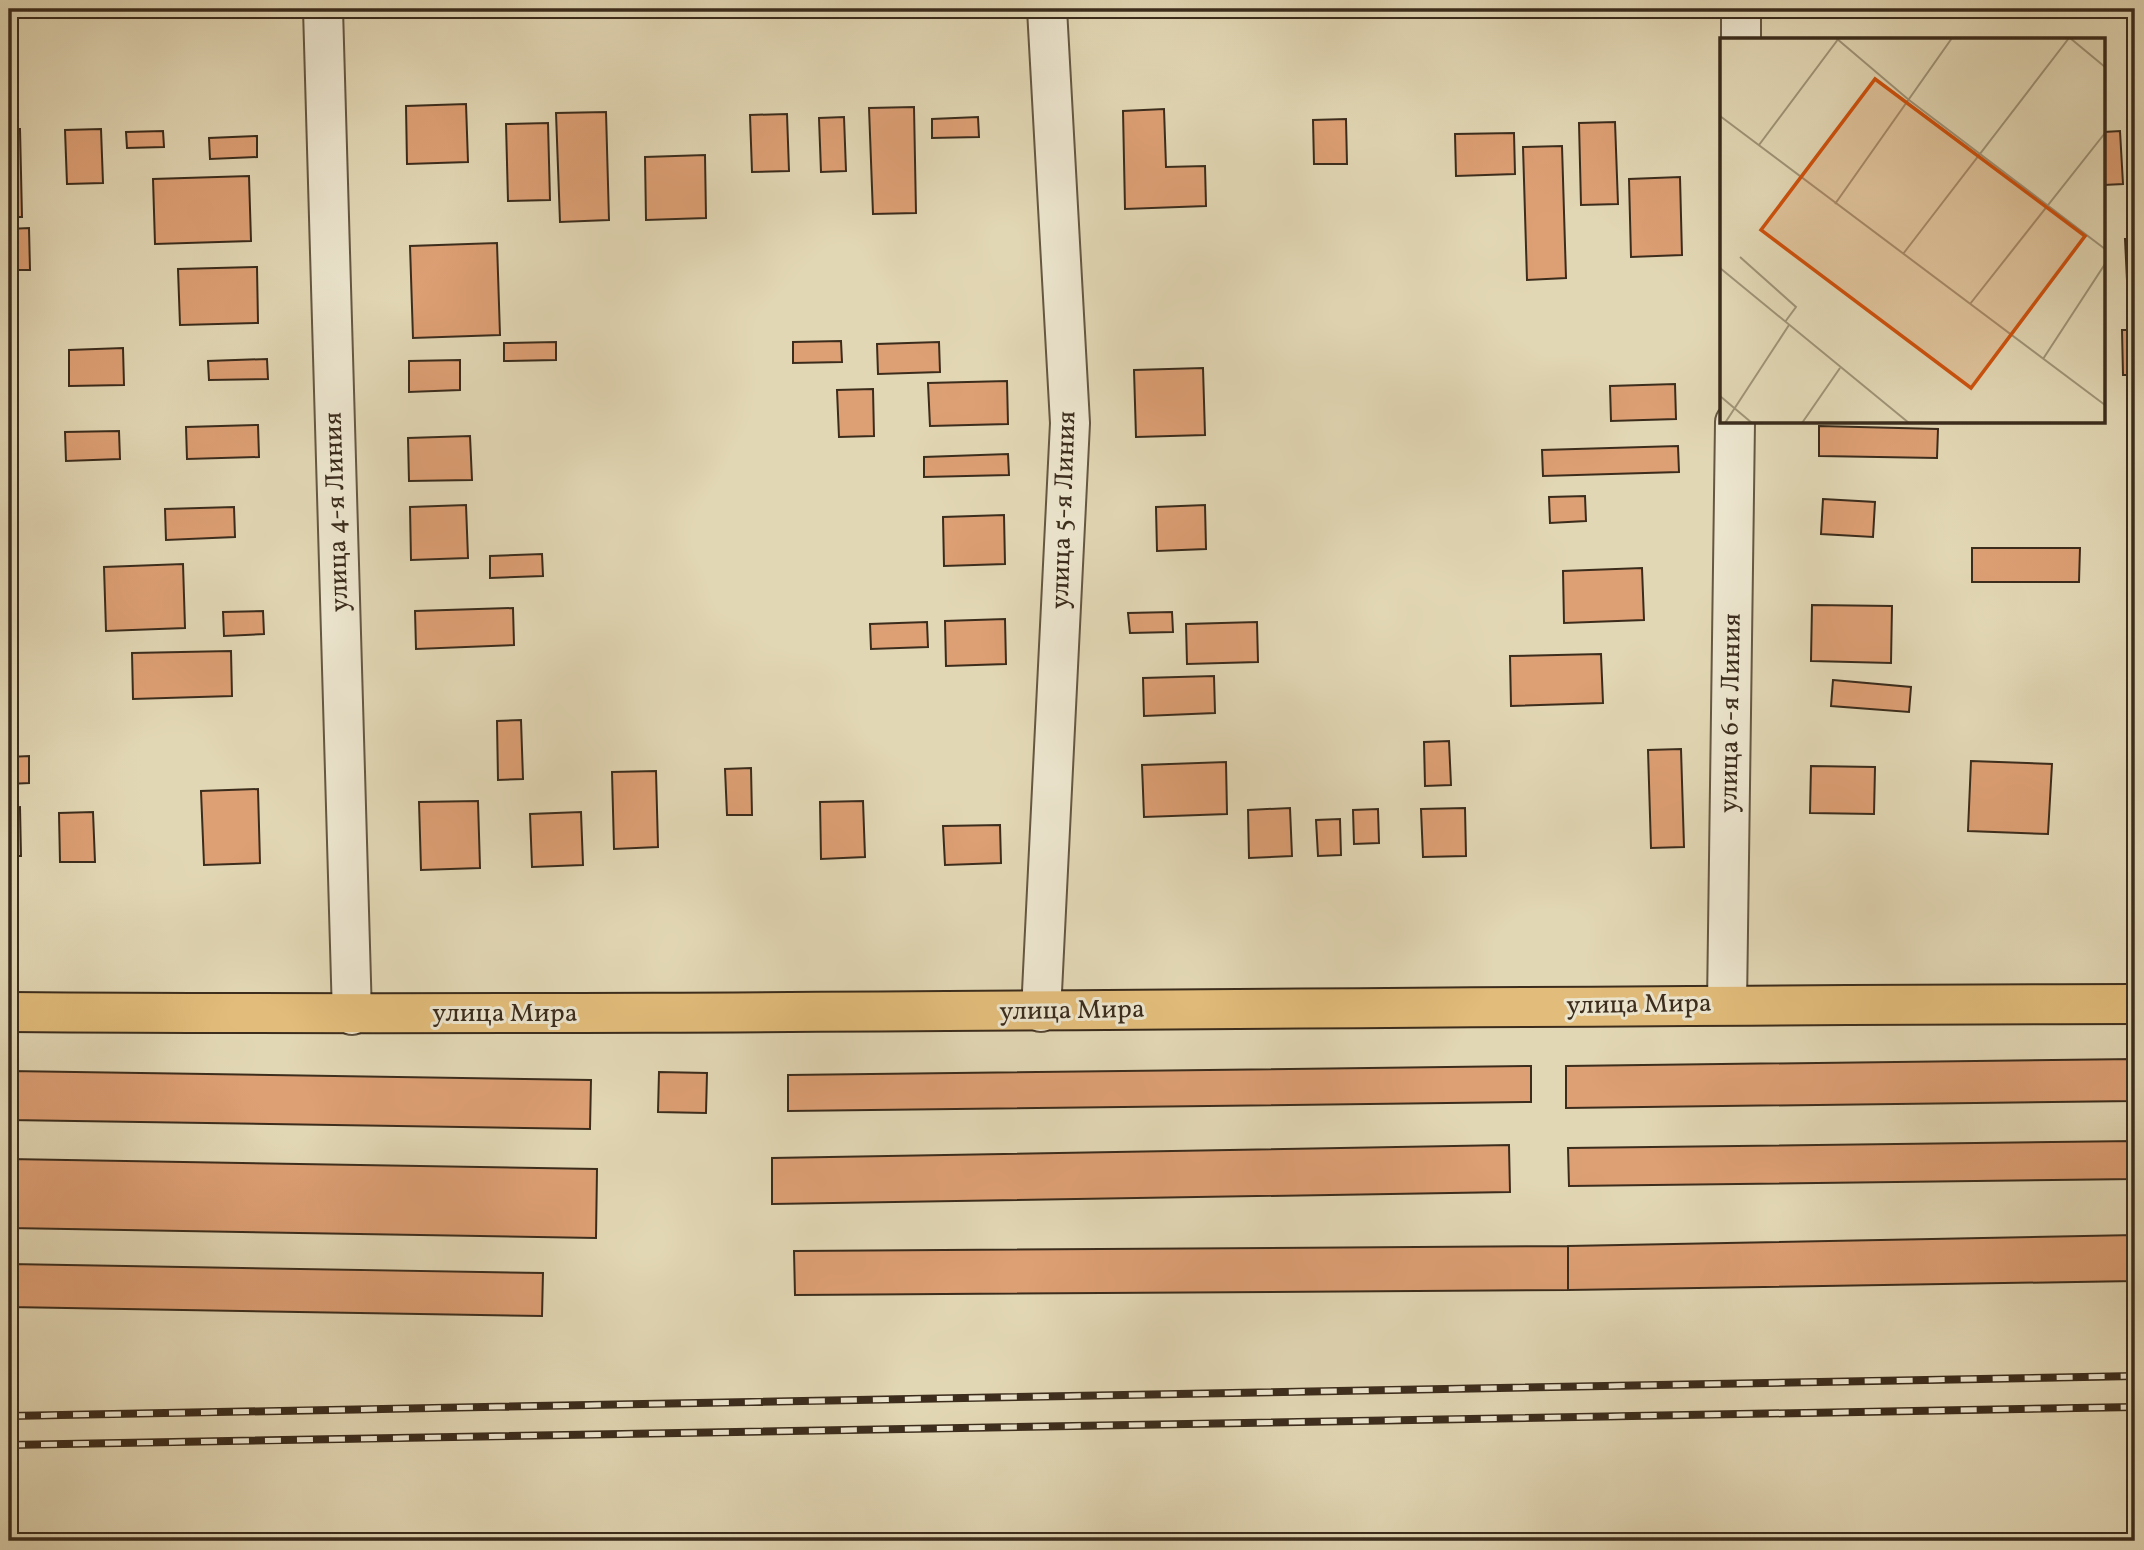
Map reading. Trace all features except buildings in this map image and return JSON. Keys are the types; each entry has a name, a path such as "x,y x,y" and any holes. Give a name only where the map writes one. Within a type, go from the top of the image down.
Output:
{"main road":[{"name":"улица Мира","path":"9,1013 352,1015 1041,1012 1727,1004 2135,1004"}],"street":[{"name":"улица 4-я Линия","path":"323,9 352,1015"},
{"name":"улица 5-я Линия","path":"1041,1012 1070,423 1047,9"},
{"path":"1741,9 1741,38"},
{"name":"улица 6-я Линия","path":"1727,1004 1735,424"}],"railway":[{"path":"9,1416 2135,1376"},
{"path":"9,1445 2135,1407"}]}
